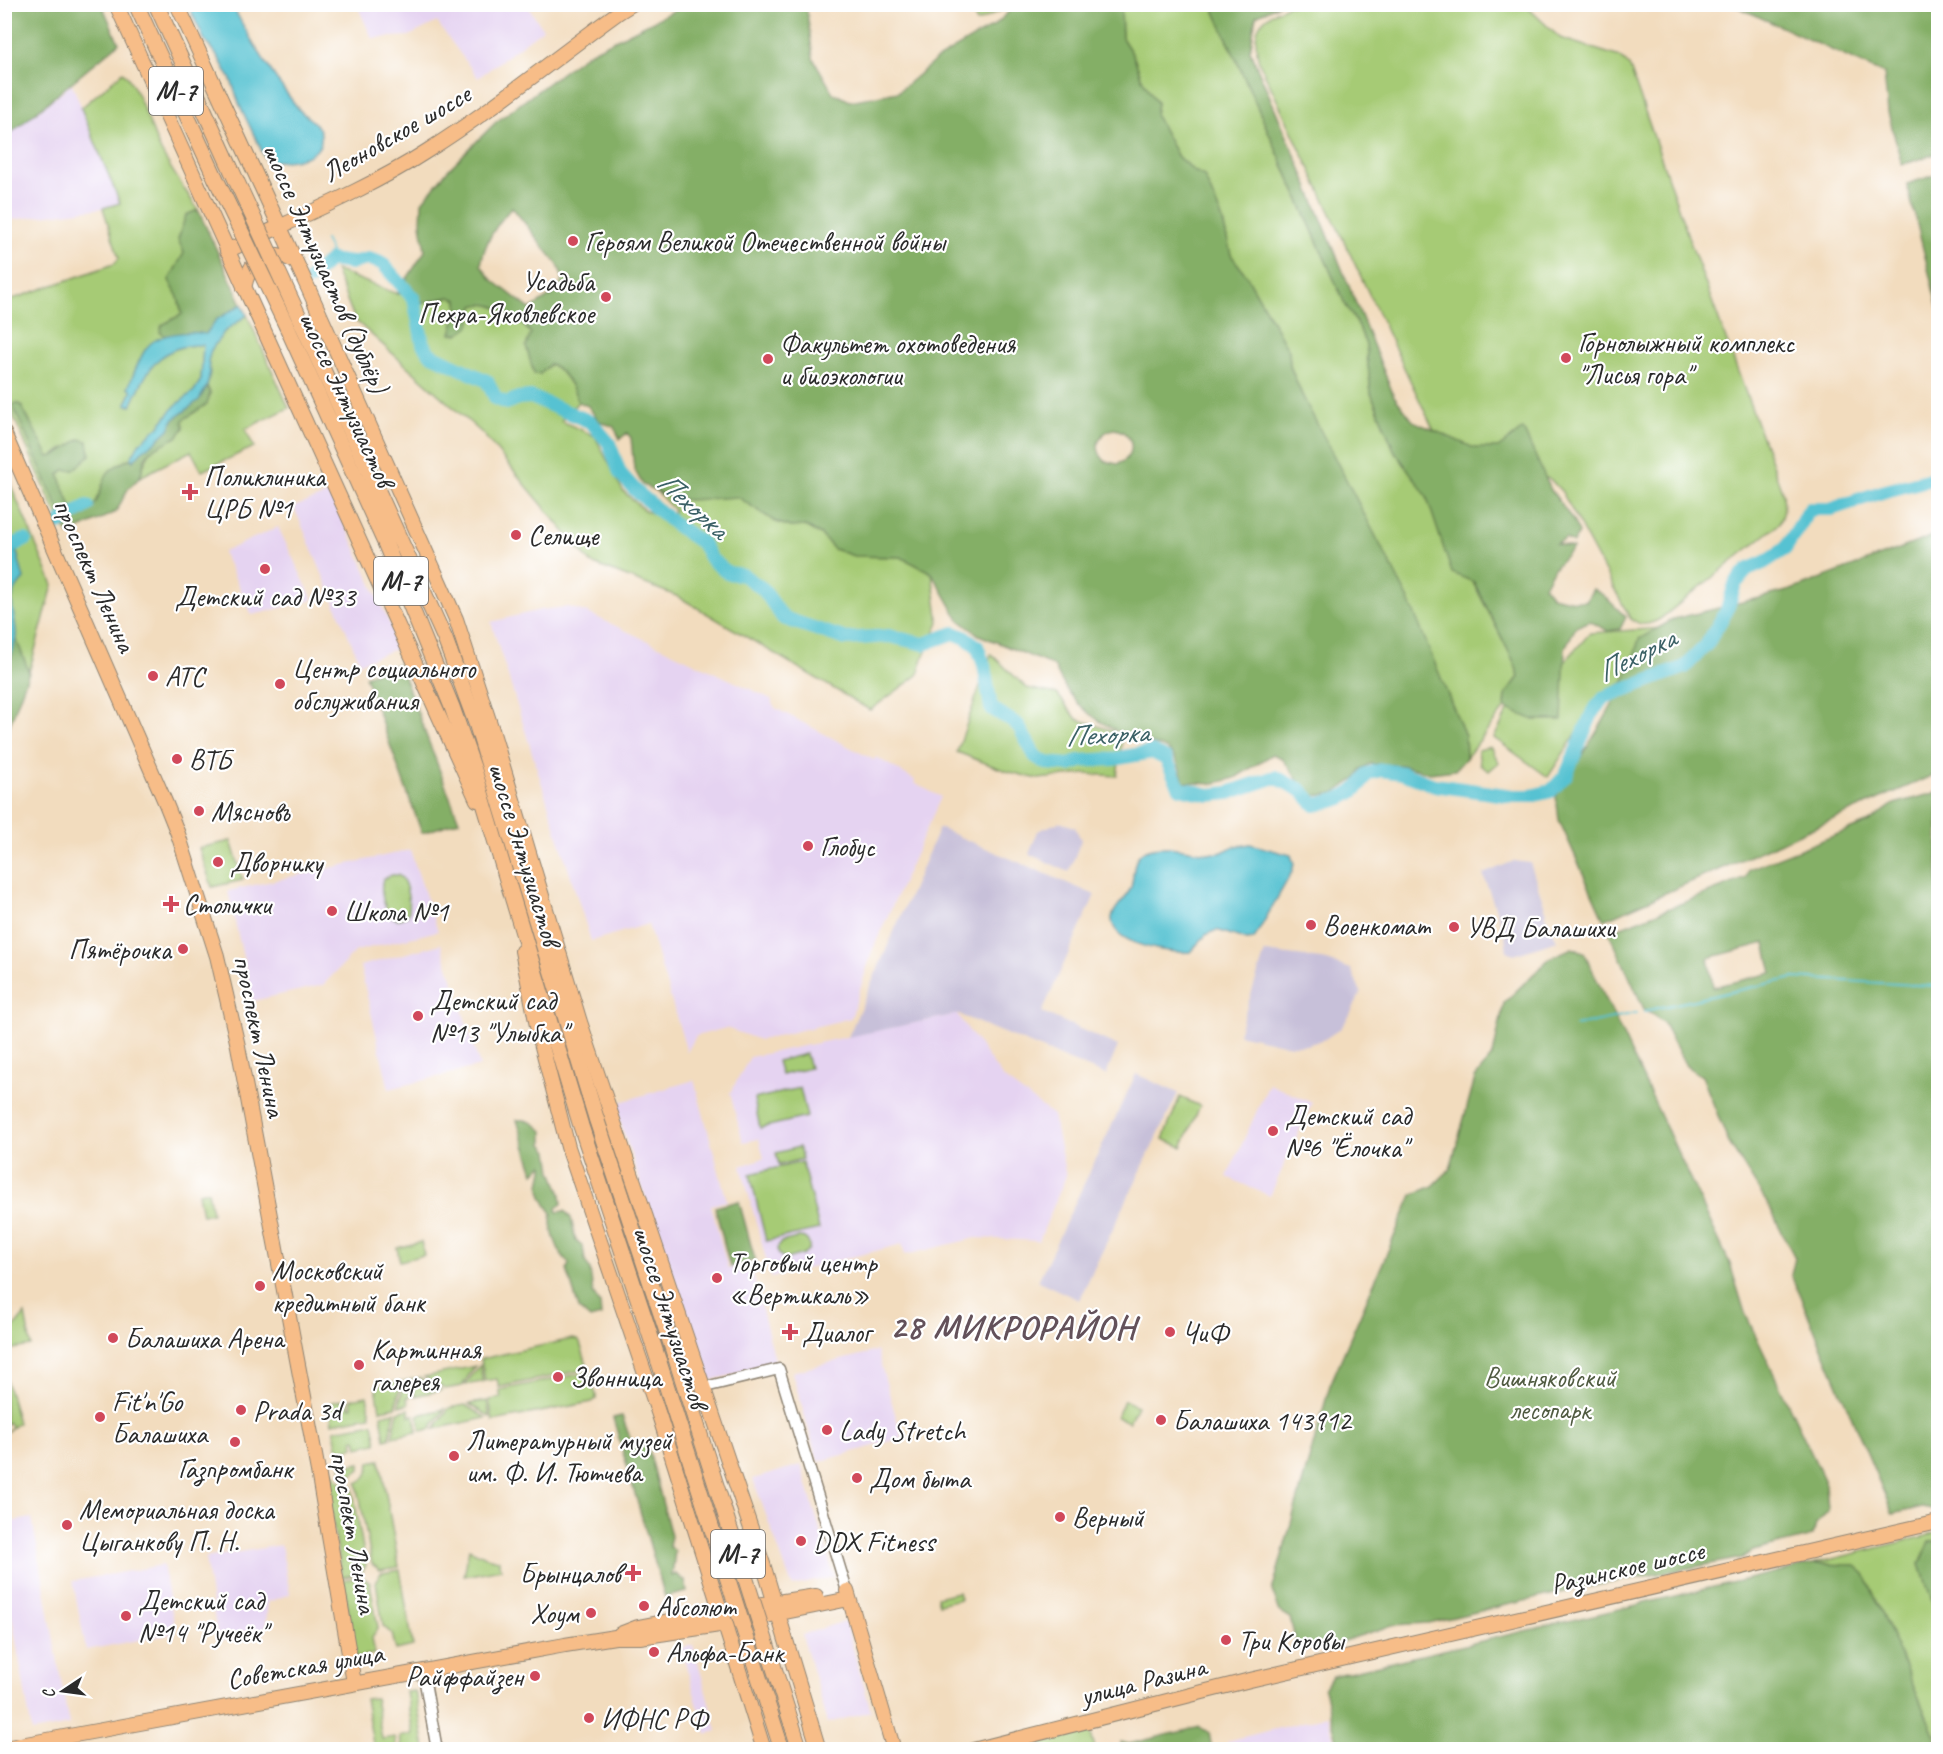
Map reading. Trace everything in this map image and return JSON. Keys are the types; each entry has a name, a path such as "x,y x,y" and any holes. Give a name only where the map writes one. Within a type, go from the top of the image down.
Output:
{"highway":[{"name":"шоссе Энтузиастов","path":"136,4 215,177 293,323 446,639 477,726 597,1121 676,1359 800,1749"},
{"name":"шоссе Энтузиастов","path":"156,4 231,169 430,651 470,760 581,1126 783,1749"}],"main road":[{"path":"117,4 496,844"},
{"name":"шоссе Энтузиастов (дублёр)","path":"177,4 309,290 456,619 580,1022 705,1387 777,1608 819,1749"},
{"name":"Леоновское шоссе","path":"229,255 389,174 427,151 493,106 570,47 632,4"},
{"path":"214,221 234,230 243,230 252,226 263,211 264,191"},
{"path":"247,293 251,266 262,256 281,255 298,267"},
{"name":"проспект Ленина","path":"4,433 166,804 178,834 217,956 240,1054 316,1463 354,1683"},
{"path":"525,841 543,942"},
{"path":"512,896 538,1031 568,1147 683,1489 764,1749"},
{"path":"683,1489 695,1505 704,1509 714,1509 723,1506 732,1497 735,1480"},
{"name":"Разинское шоссе","path":"1327,1662 1938,1522"},
{"path":"848,1595 894,1749"},
{"name":"Советская улица","path":"4,1748 615,1637 638,1627 724,1618 848,1595"},
{"name":"улица Разина","path":"973,1749 1327,1662"}],"street":[{"path":"705,1387 779,1369 848,1595"},
{"path":"423,1671 437,1749"}],"shaded area":[{"path":"357,5 527,5 543,29 478,78 437,22 409,36 372,38"},
{"path":"72,84 120,203 103,208 11,220 5,218 5,138"},
{"path":"331,493 400,647 360,663 294,507"},
{"name":"Детский сад №33","path":"278,527 313,600 252,615 223,552"},
{"path":"568,607 588,613 771,699 775,708 874,760 876,757 915,780 914,783 941,797 872,951 851,1018 760,1040 726,1028 696,1036 687,1052 648,924 591,941 491,622 540,610"},
{"path":"1059,822 1075,827 1081,840 1069,872 1029,854 1038,831"},
{"path":"939,828 1095,895 1042,1012 1118,1046 1106,1075 957,1014 848,1037"},
{"name":"Школа №1","path":"410,850 438,931 356,951 323,985 253,1001 228,891"},
{"path":"1514,861 1530,863 1547,913 1545,914 1557,941 1514,955 1507,951 1505,935 1483,874"},
{"name":"Детский сад №13 \"Улыбка\"","path":"441,944 480,1066 389,1089 360,966"},
{"path":"1265,952 1321,959 1351,969 1361,992 1341,1028 1325,1039 1307,1045 1287,1045 1238,1034"},
{"path":"957,1014 1003,1078 1053,1115 1066,1176 1039,1241 976,1238 905,1255 902,1244 771,1278 741,1166 764,1158 759,1139 743,1142 730,1093 750,1057"},
{"path":"1136,1074 1178,1093 1079,1300 1038,1281"},
{"path":"694,1080 727,1201 711,1205 728,1269 750,1263 776,1364 708,1381 614,1104"},
{"name":"Детский сад №6 \"Ёлочка\"","path":"1269,1084 1312,1103 1270,1196 1227,1177"},
{"path":"877,1351 902,1438 818,1462 792,1372"},
{"path":"801,1465 834,1577 792,1586 753,1479"},
{"path":"32,1518 69,1725 32,1732 5,1578 4,1523"},
{"path":"281,1545 290,1594 268,1602 265,1633 218,1641 205,1558"},
{"name":"Детский сад №14 \"Ручеёк\"","path":"163,1565 176,1633 86,1650 73,1581"},
{"path":"845,1621 871,1711 828,1723 802,1635"},
{"path":"693,1645 717,1731 706,1734 681,1648"},
{"path":"1328,1716 1336,1749 1229,1749 1227,1741"}],"green space":[{"path":"5,4 102,5 119,43 5,138"},
{"path":"1093,4 1095,7 1107,5 1121,9 1122,38 1133,55 1142,79 1157,103 1155,114 1178,157 1194,171 1204,176 1222,218 1231,255 1246,275 1289,351 1290,366 1302,395 1408,598 1465,736 1466,758 1455,770 1430,773 1401,765 1370,764 1361,769 1356,778 1335,793 1314,796 1302,786 1282,758 1273,754 1235,778 1212,784 1184,782 1177,762 1168,750 1126,735 1100,722 1078,704 1054,666 979,635 959,620 932,573 901,557 854,556 834,549 821,535 805,526 790,527 774,521 738,497 688,500 669,497 643,485 634,469 631,438 627,433 620,439 614,427 599,421 588,406 578,402 568,380 560,370 550,364 540,374 534,374 526,346 531,333 512,316 497,307 481,304 474,306 470,326 458,334 451,334 458,300 450,297 420,303 412,293 397,294 425,251 421,223 422,202 448,170 496,122 587,54 685,5 806,5 813,58 833,93 850,101 898,92 937,59 995,25 1016,5","holes":["512,207 558,265 563,279 558,291 530,309 491,279 481,265 492,234","1114,429 1126,435 1131,445 1128,456 1117,464 1105,461 1098,447 1104,434"]},
{"path":"1132,4 1212,5 1345,304 1359,327 1366,345 1371,393 1394,450 1426,494 1452,572 1473,582 1515,664 1519,677 1506,694 1505,708 1466,758 1465,736 1302,395 1290,366 1289,351 1246,275 1231,255 1222,218 1204,176 1194,171 1178,157 1155,114 1157,103 1142,79 1133,55 1122,38 1121,9"},
{"path":"968,5 1013,5 977,22"},
{"path":"1212,5 1279,5 1256,16 1250,51 1394,396 1413,421 1474,448 1498,448 1523,429 1551,490 1579,533 1573,543 1566,539 1556,544 1573,548 1554,568 1544,586 1552,596 1574,601 1586,601 1593,589 1603,595 1626,617 1620,629 1608,631 1590,621 1576,627 1565,648 1562,720 1534,720 1505,708 1506,694 1519,677 1515,664 1474,582 1452,573 1426,495 1394,450 1371,393 1366,345 1359,327 1345,304"},
{"name":"Горнолыжный комплекс \"Лисья гора\"","path":"1288,5 1525,5 1560,38 1620,57 1629,65 1784,502 1779,524 1660,619 1645,624 1630,618 1562,492 1550,479 1541,477 1456,477 1259,62 1256,40 1259,26 1270,15"},
{"path":"1733,5 1938,5 1938,29 1934,42 1938,55 1938,153 1902,165 1888,112 1884,74"},
{"path":"123,72 138,96 163,155 198,210 186,215 184,253 169,280 178,297 182,314 160,332 166,336 156,340 128,388 132,390 126,404 131,406 143,381 156,362 175,349 203,345 201,380 194,391 175,406 159,426 139,444 131,458 112,469 94,508 86,514 78,516 71,507 59,475 64,470 64,448 49,457 43,449 67,528 73,532 68,534 54,509 5,397 4,302 114,264 119,258 103,208 120,203 81,108"},
{"path":"1938,174 1938,309 1907,184"},
{"path":"198,210 242,304 216,320 206,334 184,333 166,336 160,332 162,325 182,314 178,297 169,280 184,253 178,239 186,215"},
{"path":"335,270 397,294 412,293 432,302 450,297 458,300 451,334 468,311 475,305 481,304 505,312 521,323 533,337 540,374 550,364 555,367 568,380 576,397 578,402 561,421 595,436 623,491 644,510 670,520 674,510 655,490 669,497 738,497 774,521 790,527 805,526 821,535 834,549 854,556 901,557 932,573 939,623 924,655 918,675 870,710 679,597 591,563 483,434 355,320"},
{"path":"247,315 289,408 245,429 254,447 202,471 191,451 140,477 148,455 161,444 177,437 182,420 207,404 210,393 207,386 210,372 208,361 211,350 224,332"},
{"path":"207,386 210,393 207,404 183,420 184,428 177,437 151,450 145,458 140,477 128,489 116,512 73,532 67,528 13,406 16,403 21,405 49,457 80,439 88,441 90,455 74,470 64,470 59,475 71,507 78,516 91,510 109,471 131,458 133,461 155,442 169,429 173,420 199,400"},
{"path":"4,469 53,585 29,672 16,638 11,601 16,587 18,556 5,522"},
{"path":"1938,534 1938,773 1604,920 1559,820 1556,796 1614,701 1639,639 1674,619 1791,590"},
{"path":"1678,627 1673,662 1604,691 1548,777 1494,738 1513,701 1562,665 1590,633"},
{"path":"16,638 29,672 5,738 5,664 10,661"},
{"path":"991,654 1027,688 1057,694 1077,719 1113,731 1122,740 1117,776 1086,774 1038,779 1006,771 957,752"},
{"path":"399,664 459,821 422,833 365,676"},
{"path":"1490,747 1499,762 1489,771 1480,765 1478,750"},
{"path":"1938,792 1938,1510 1922,1507 1893,1514 1791,1275 1795,1258 1769,1206 1729,1143 1702,1076 1686,1066 1663,1022 1644,1009 1609,932 1746,878 1749,869 1869,822 1894,804","holes":["1765,943 1772,973 1713,987 1708,958"]},
{"path":"231,841 243,880 212,887 199,848"},
{"path":"392,875 401,877 408,896 408,915 401,919 390,914 383,900 383,879"},
{"name":"Вишняковский лесопарк","path":"1572,948 1584,952 1730,1264 1745,1313 1826,1484 1828,1511 1816,1524 1813,1536 1753,1551 1742,1558 1577,1589 1428,1623 1393,1625 1331,1645 1307,1648 1296,1643 1290,1618 1280,1612 1272,1591 1330,1385 1412,1195 1433,1186 1450,1169 1475,1078 1493,1055 1504,1003 1550,958"},
{"path":"806,1054 810,1068 781,1075 777,1061"},
{"path":"800,1088 807,1117 760,1128 754,1099"},
{"path":"1180,1097 1200,1106 1182,1147 1163,1139"},
{"path":"517,1120 531,1122 543,1131 543,1144 549,1151 552,1171 561,1194 562,1204 556,1208 557,1212 565,1211 571,1218 576,1241 583,1247 585,1261 590,1270 593,1293 600,1304 601,1316 590,1319 579,1309 567,1270 569,1263 555,1240 551,1225 552,1213 541,1192 543,1164 534,1173"},
{"path":"799,1147 802,1159 779,1165 776,1153"},
{"path":"802,1162 819,1229 766,1241 750,1174"},
{"path":"208,1191 212,1213 202,1215 198,1193"},
{"path":"739,1201 755,1260 730,1267 715,1207"},
{"path":"801,1237 809,1245 809,1249 803,1254 786,1259 779,1255 777,1249 781,1242"},
{"path":"421,1242 424,1255 400,1261 397,1248"},
{"path":"25,1314 31,1346 8,1350 5,1338"},
{"path":"572,1339 580,1343 588,1369 499,1387 497,1379 485,1381 481,1359"},
{"path":"480,1365 483,1382 465,1385"},
{"path":"475,1366 462,1386 445,1389 424,1377"},
{"path":"4,1372 18,1423 5,1433 12,1427 8,1422 5,1425"},
{"path":"589,1372 596,1395 596,1399 592,1402 493,1421 489,1400 501,1398 499,1390"},
{"path":"419,1378 441,1390 415,1396 411,1379"},
{"path":"408,1380 410,1397 407,1398 408,1404 399,1406 404,1381"},
{"path":"401,1381 396,1407 380,1410 376,1386"},
{"path":"367,1396 371,1416 332,1423 330,1406 332,1402 348,1399 349,1407 352,1407 351,1399"},
{"path":"1124,1400 1137,1406 1129,1422 1117,1417"},
{"path":"487,1401 490,1417 469,1404"},
{"path":"465,1405 486,1418 434,1429 449,1408"},
{"path":"409,1409 410,1416 414,1415 417,1432 392,1437 398,1412"},
{"path":"445,1409 430,1429 421,1431 418,1415"},
{"path":"395,1412 389,1438 385,1439 381,1415"},
{"path":"622,1416 631,1441 648,1446 671,1536 669,1546 675,1551 672,1576 676,1574 685,1581 687,1592 665,1597 613,1418"},
{"path":"373,1423 377,1443 358,1447 356,1439 353,1440 354,1447 341,1450 337,1447 334,1430"},
{"path":"380,1460 399,1567 380,1570 372,1564 357,1483 367,1475 370,1462"},
{"path":"360,1463 360,1469 352,1475 343,1472 341,1467"},
{"path":"331,1469 339,1480 352,1485 366,1565 361,1574 342,1577 324,1470"},
{"path":"1938,1533 1938,1541 1930,1542 1920,1564 1938,1620 1938,1743 1865,1574 1854,1565 1812,1564"},
{"path":"1938,1541 1938,1620 1920,1564 1930,1542"},
{"path":"469,1549 499,1560 501,1569 464,1576"},
{"path":"1812,1564 1855,1565 1865,1574 1938,1743 1938,1749 1339,1749 1324,1689 1332,1676"},
{"path":"400,1570 413,1646 396,1650 392,1634 383,1626 376,1582 381,1573"},
{"path":"362,1577 370,1583 378,1627 372,1638 375,1654 356,1657 343,1580"},
{"path":"958,1592 960,1599 939,1604 937,1597"},
{"path":"415,1691 425,1749 402,1749 400,1737 413,1734 406,1692"},
{"path":"375,1698 382,1739 395,1737 397,1749 374,1749 365,1699"},
{"path":"1200,1727 1209,1733 1212,1749 1122,1749 1121,1742 1129,1744"},
{"path":"1090,1730 1095,1749 1015,1749 1080,1733"}],"water":[{"path":"188,5 232,5 254,45 279,83 300,110 320,130 321,143 317,150 310,155 292,160 266,160 240,106 231,80 218,57 205,41"},
{"path":"242,304 247,315 224,332 211,350 207,386 199,400 173,420 169,429 133,461 131,458 139,444 159,426 175,406 194,391 201,380 203,345 175,349 156,362 142,382 131,406 126,404 132,391 128,388 145,350 150,344 164,336 182,333 206,334 216,320"},
{"path":"5,522 24,579 17,587 12,601 16,638 10,662 5,664"},
{"path":"1250,844 1291,855 1294,864 1292,872 1254,939 1247,940 1217,930 1207,934 1190,952 1181,952 1144,946 1121,935 1114,927 1113,914 1129,891 1134,866 1141,853 1164,847 1219,853"}],"waterway":[{"path":"325,240 335,260"},
{"name":"Пехорка","path":"310,279 330,260 351,263 368,259 382,263 414,299 423,344 430,354 487,381 496,399 507,403 518,398 531,397 591,422 609,443 620,473 636,491 677,526 702,543 711,559 728,573 743,575 763,589 783,618 846,639 889,636 924,644 954,633 977,646 984,665 991,708 1018,725 1035,756 1046,763 1070,765 1079,761 1113,759 1152,752 1166,759 1180,788 1209,795 1228,793 1275,777 1301,790 1315,805 1352,793 1363,782 1367,774 1382,770 1402,773 1434,785 1513,796 1531,796 1551,791 1566,775 1593,711 1605,697 1685,667 1707,644 1727,610 1735,584 1747,570 1785,549 1810,509 1831,509 1938,477"},
{"name":"Пехорка","path":"59,523 87,506"},
{"name":"Пехорка","path":"4,549 25,540"},
{"path":"1644,1011 1794,978 1934,986"},
{"path":"1575,1026 1636,1013"}],"place":[{"name":"Героям Великой Отечественной войны","path":"573,241"},
{"name":"Усадьба Пехра-Яковлевское","path":"606,297"},
{"name":"Горнолыжный комплекс \"Лисья гора\"","path":"1566,358"},
{"name":"Факультет охотоведения и биоэкологии","path":"768,359"},
{"name":"Поликлиника ЦРБ №1","path":"190,492"},
{"name":"Селище","path":"516,535"},
{"name":"Детский сад №33","path":"265,569"},
{"name":"АТС","path":"153,676"},
{"name":"Центр социального обслуживания","path":"280,684"},
{"name":"ВТБ","path":"177,759"},
{"name":"Мясновъ","path":"199,811"},
{"name":"Глобус","path":"808,846"},
{"name":"Дворнику","path":"218,862"},
{"name":"Столички","path":"171,904"},
{"name":"Школа №1","path":"332,911"},
{"name":"Военкомат","path":"1311,925"},
{"name":"УВД Балашихи","path":"1454,927"},
{"name":"Пятёрочка","path":"183,949"},
{"name":"Детский сад №13 \"Улыбка\"","path":"418,1016"},
{"name":"Детский сад №6 \"Ёлочка\"","path":"1273,1131"},
{"name":"Торговый центр «Вертикаль»","path":"717,1278"},
{"name":"Московский кредитный банк","path":"260,1286"},
{"name":"Диалог","path":"790,1332"},
{"name":"ЧиФ","path":"1170,1332"},
{"name":"Балашиха Арена","path":"113,1338"},
{"name":"Картинная галерея","path":"359,1365"},
{"name":"Звонница","path":"558,1377"},
{"name":"Prada 3d","path":"241,1410"},
{"name":"Fit'n'Go Балашиха","path":"100,1417"},
{"name":"Балашиха 143912","path":"1161,1420"},
{"name":"Lady Stretch","path":"827,1430"},
{"name":"Газпромбанк","path":"235,1442"},
{"name":"Литературный музей им. Ф. И. Тютчева","path":"454,1456"},
{"name":"Дом быта","path":"857,1478"},
{"name":"Верный","path":"1060,1517"},
{"name":"Мемориальная доска Цыганкову П. Н.","path":"67,1525"},
{"name":"DDX Fitness","path":"801,1541"},
{"name":"Брынцалов","path":"633,1573"},
{"name":"Абсолют","path":"644,1606"},
{"name":"Хоум","path":"591,1613"},
{"name":"Детский сад №14 \"Ручеёк\"","path":"126,1616"},
{"name":"Три Коровы","path":"1226,1640"},
{"name":"Альфа-Банк","path":"654,1652"},
{"name":"Райффайзен","path":"535,1676"},
{"name":"ИФНС РФ","path":"589,1718"}],"district":[{"name":"28 МИКРОРАЙОН","path":"1013,1326"}]}
